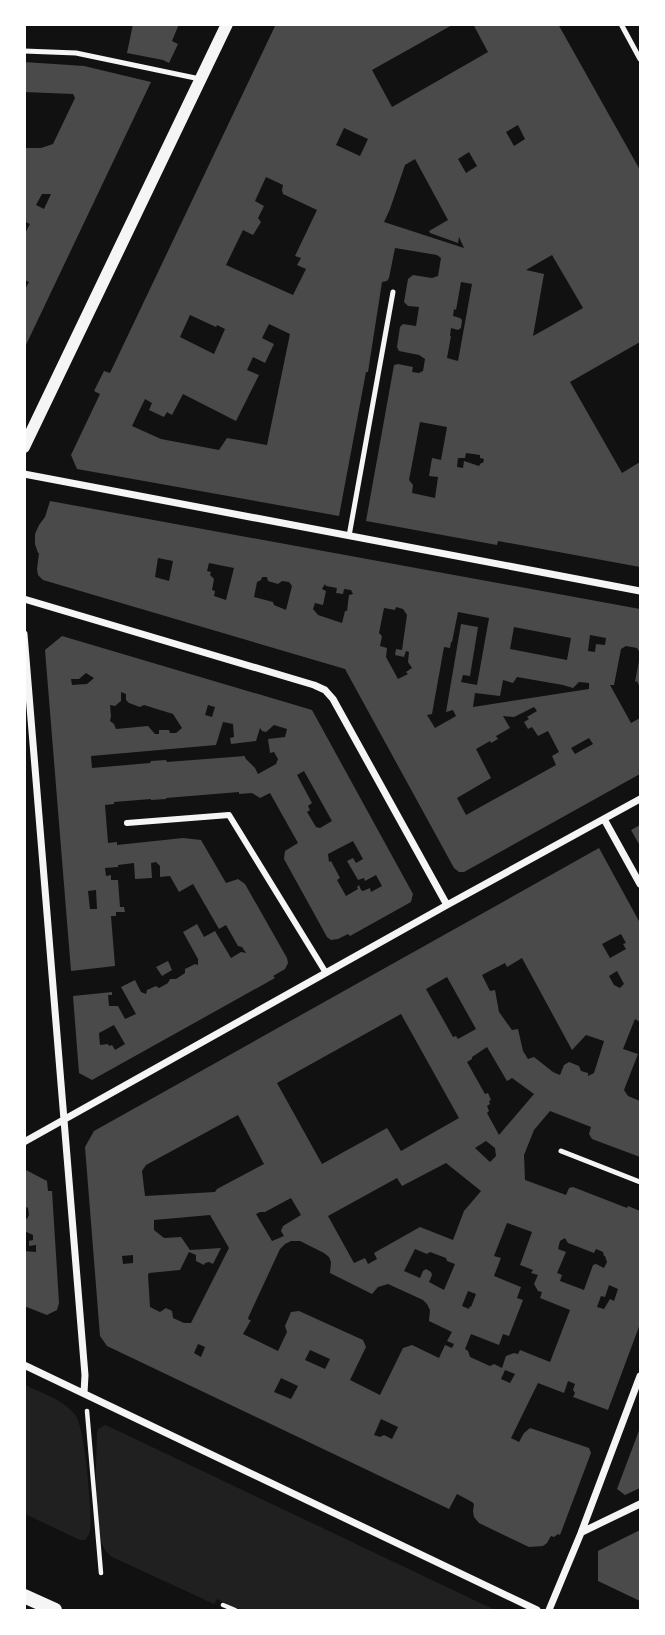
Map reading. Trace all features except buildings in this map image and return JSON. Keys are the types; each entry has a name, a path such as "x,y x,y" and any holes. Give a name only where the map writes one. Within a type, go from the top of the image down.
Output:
{"main road":[{"path":"24,1596 55,1611"}],"street":[{"path":"24,447 227,24"},
{"path":"24,474 640,591"},
{"path":"24,599 325,690 333,699 447,905"},
{"path":"24,635 85,1375 84,1393"},
{"path":"24,1142 640,799"},
{"path":"127,823 229,815 326,973"},
{"path":"604,819 640,884"},
{"path":"24,1365 537,1611"},
{"path":"549,1611 640,1376"},
{"path":"581,1532 640,1504"}],"lane":[{"path":"621,24 640,59"},
{"path":"24,51 76,53 200,79"},
{"path":"349,536 393,292"},
{"path":"561,1151 640,1182"}],"path":[{"path":"84,1406 87,1412 101,1573"},
{"path":"223,1605 235,1611"}],"shaded area":[{"path":"25,1385 66,1406 76,1416 85,1453 90,1506 90,1530 85,1540 25,1514"},
{"path":"105,1425 495,1610 238,1610 217,1599 214,1604 112,1557 102,1544 97,1505 97,1434 98,1429"}]}
